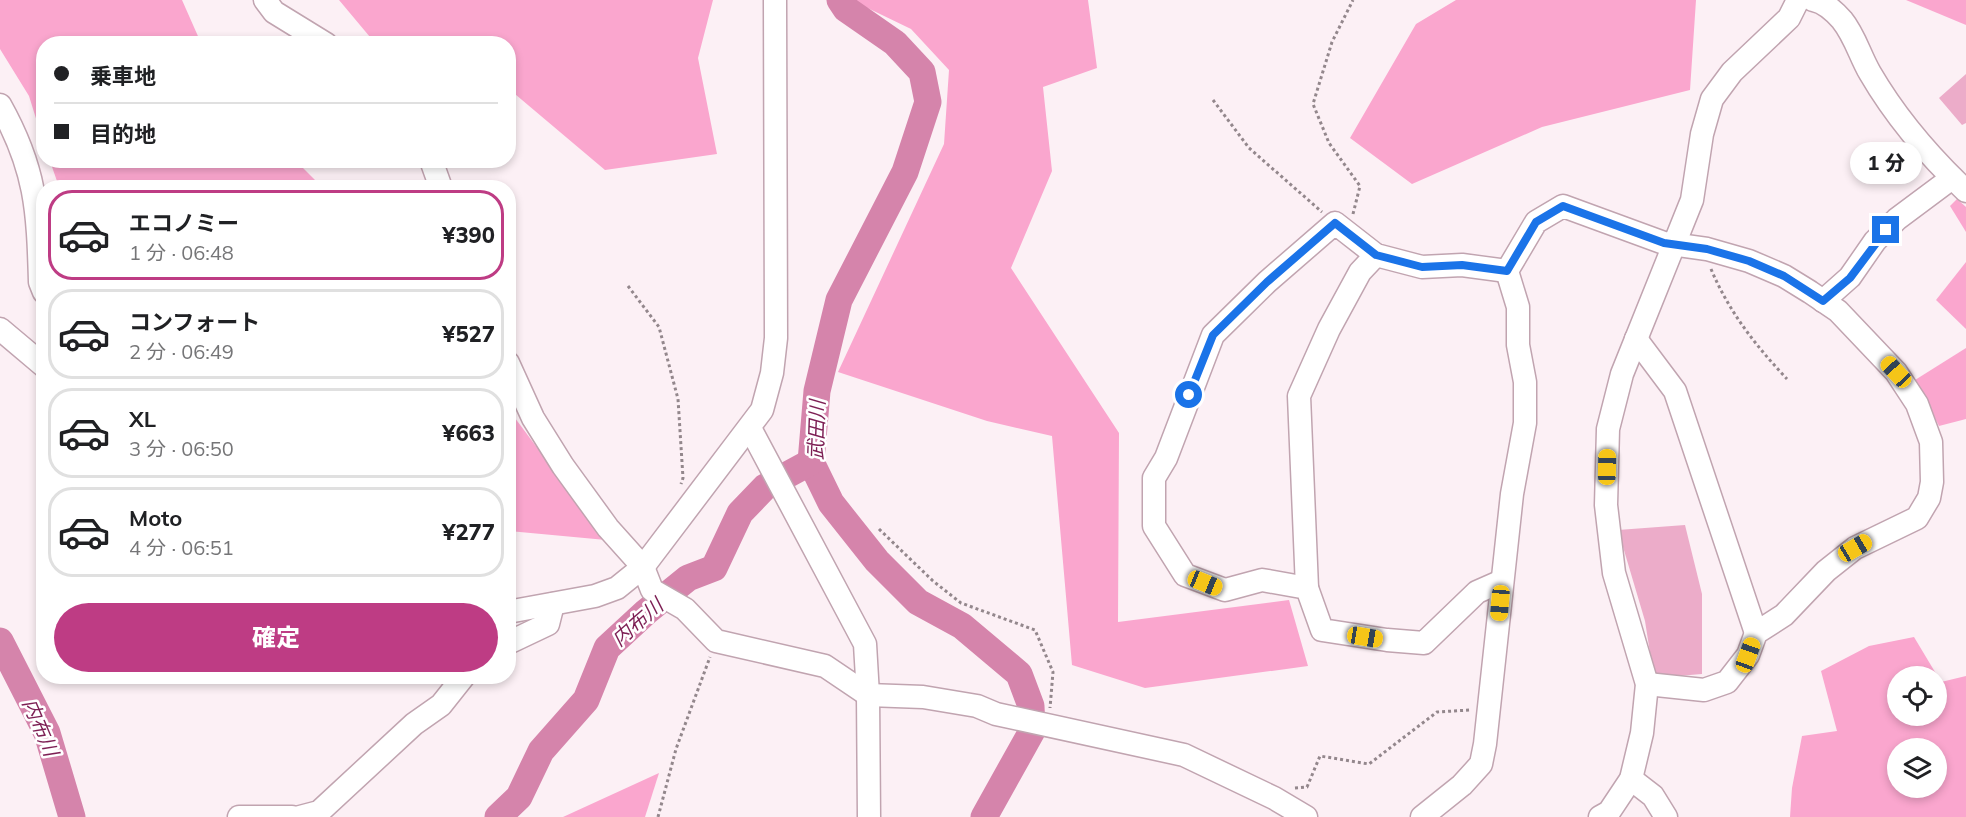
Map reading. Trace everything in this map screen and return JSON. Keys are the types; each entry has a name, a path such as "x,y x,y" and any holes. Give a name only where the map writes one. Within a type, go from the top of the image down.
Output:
{"street":[{"path":"265,0 274,12 313,36"},
{"path":"516,611 595,596 617,588 643,567 754,436 768,394 776,338 776,0"},
{"path":"1600,817 1609,812 1631,779 1642,733 1647,684 1614,573 1606,505 1608,429 1622,375 1692,200 1702,134 1712,99 1732,72 1789,18 1798,0"},
{"path":"1813,0 1822,2 1841,19 1856,40 1869,72 1933,158 1959,184 1897,219 1875,241 1850,278 1823,301"},
{"path":"0,105 25,156 36,200"},
{"path":"1422,817 1462,785 1481,764 1490,709 1512,494 1525,423 1525,382 1518,345 1518,307 1507,271 1536,222 1563,206 1664,243 1702,248 1767,269 1784,276 1823,301 1863,336 1896,372 1917,404 1931,442 1932,482 1929,498 1917,518 1855,548 1826,571 1784,615 1756,633 1748,655 1727,682 1704,690 1647,684"},
{"path":"1307,588 1262,580 1225,590 1185,575 1154,526 1154,478 1166,458 1213,335 1267,282 1342,228 1376,255 1422,267 1462,265 1507,271"},
{"path":"1376,255 1360,272 1329,329 1299,396 1307,588 1322,630 1424,643 1477,592 1502,581"},
{"path":"0,329 36,359"},
{"path":"1636,339 1675,391 1756,633"},
{"path":"516,381 533,418 563,466 608,528 643,567 652,590 685,609 716,641 825,666 868,695 923,697 977,706 996,714 1184,755 1274,798 1306,817"},
{"path":"754,436 865,644 868,695 869,817"},
{"path":"516,639 548,624 553,604"},
{"path":"300,817 319,812 414,724 441,705 458,684"},
{"path":"1631,779 1653,796 1666,817"},
{"path":"239,817 292,817"}],"path":[{"path":"1213,100 1248,148 1342,228 1360,186 1329,143 1312,104 1332,42 1353,0"},
{"path":"1702,248 1724,300 1762,352 1787,379"},
{"path":"628,286 659,327 678,399 683,478 680,488"},
{"path":"879,529 961,603 1035,630 1053,672 1048,724"},
{"path":"657,817 676,748 716,641"},
{"path":"1274,798 1276,790 1307,787 1320,756 1369,764 1437,712 1490,709"}],"shaded area":[{"path":"0,0 182,0 198,36 36,36 36,118 29,96 0,49"},
{"path":"339,0 713,0 698,58 717,154 605,170 516,95 516,36 369,36"},
{"path":"851,0 1088,0 1097,68 1043,87 1052,171 1011,268 1119,433 1118,622 1289,600 1308,666 1145,688 1072,665 1052,436 987,421 838,372 944,144 949,70 911,29"},
{"path":"1456,0 1696,0 1690,90 1542,127 1412,184 1350,138 1416,24"},
{"path":"1906,0 1966,0 1966,25"},
{"path":"1966,74 1966,123 1962,125 1939,98"},
{"path":"52,168 303,168 315,180 57,180"},
{"path":"1957,199 1966,207 1966,232 1950,206"},
{"path":"1966,262 1966,329 1936,300"},
{"path":"1966,348 1966,419 1939,426 1915,380"},
{"path":"516,419 606,540 516,532"},
{"path":"1685,525 1702,594 1702,674 1654,678 1645,621 1618,530"},
{"path":"1914,637 1931,666 1887,666 1887,726 1947,726 1947,681 1966,676 1966,817 1790,817 1792,788 1802,736 1837,731 1821,671 1869,646"},
{"path":"659,773 645,817 563,817"}],"waterway":[{"name":"武田川","path":"840,0 846,9 895,43 922,72 928,102 905,172 839,300 817,391 811,462 831,503 877,561 918,602 962,626 1019,674 1031,706 1032,731 984,817"},
{"name":"内布川","path":"498,817 519,797 541,751 586,700 607,648 688,578 714,568 740,513 765,487 811,462"},
{"name":"内布川","path":"0,641 47,733 72,817"}],"route":[{"path":"1189,395 1213,335 1267,282 1335,223 1376,255 1422,267 1462,265 1507,271 1536,222 1563,206 1664,243 1707,249 1749,261 1784,276 1823,301 1850,278 1875,241 1886,230"}]}
